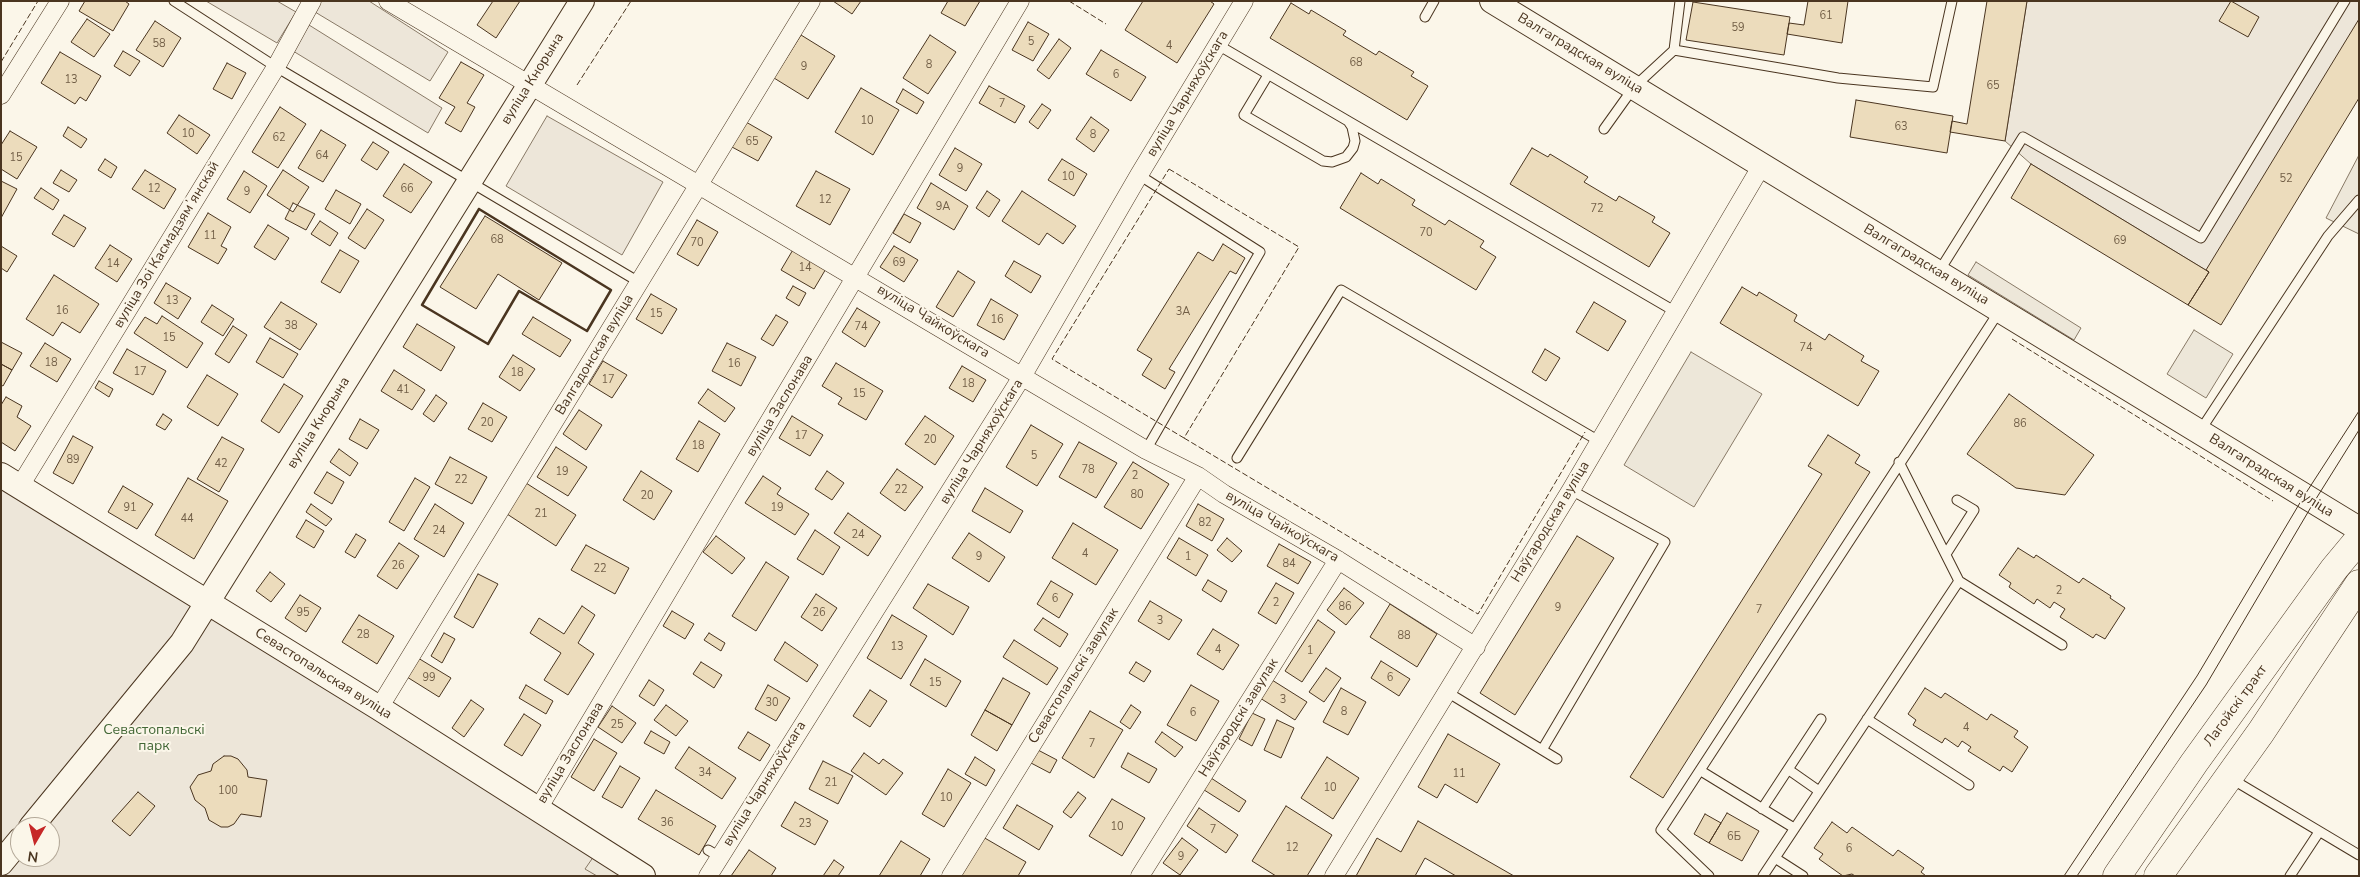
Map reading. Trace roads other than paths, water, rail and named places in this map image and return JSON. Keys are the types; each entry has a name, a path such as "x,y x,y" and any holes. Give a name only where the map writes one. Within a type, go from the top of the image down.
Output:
{"main road":[{"name":"вуліца Кнорына","path":"39,817 182,643 582,1"},
{"name":"Валгаградская вуліца","path":"1492,1 2359,529"},
{"name":"Севастопальская вуліца","path":"10,481 379,708 643,876"},
{"name":"Лагойскі тракт","path":"2117,876 2194,763 2334,569 2359,539"},
{"path":"2158,876 2359,584"},
{"path":"1,863 10,852"}],"street":[{"path":"1,95 60,1"},
{"name":"вуліца Зоі Касмадзямʼянскай","path":"10,481 276,67 312,1"},
{"name":"вуліца Чайкоўскага","path":"388,1 857,277 1146,450 1198,476 1224,494 1338,560 1476,647"},
{"name":"Валгадонская вуліца","path":"379,708 810,1"},
{"name":"вуліца Заслонава","path":"538,809 1020,1"},
{"name":"вуліца Чарняхоўскага","path":"708,876 714,853 1023,376 1139,175 1244,1"},
{"name":"Наўгародская вуліца","path":"1334,876 1571,490 1762,165"},
{"name":"Севастопальскі завулак","path":"950,876 1198,476"},
{"name":"Наўгародскі завулак","path":"1140,876 1338,560"}],"lane":[{"path":"174,1 276,67 639,282"},
{"path":"1425,17 1434,1"},
{"path":"1604,129 1634,87 1674,50 1680,1"},
{"path":"1674,50 1838,78 1933,87 1952,1"},
{"path":"1938,272 2022,137 2201,238 2345,1"},
{"path":"1218,45 1676,312"},
{"path":"1268,75 1244,116 1323,161 1332,162 1346,157 1353,148 1355,135 1348,121"},
{"path":"1139,175 1260,252 1146,450"},
{"path":"2200,432 2328,236 2359,200"},
{"path":"1237,458 1341,290 1599,441"},
{"path":"1709,876 1661,830 1701,771 1899,462 2000,310"},
{"path":"1899,462 1959,581 2062,645"},
{"path":"1542,750 1665,542 1571,490"},
{"path":"1946,554 1974,510 1957,500"},
{"path":"1763,876 1959,581"},
{"path":"1447,692 1557,759"},
{"path":"1762,809 1821,719"},
{"path":"1867,719 1970,785"},
{"path":"1788,770 1819,791"},
{"path":"1701,771 1794,828"},
{"path":"2228,776 2359,855"},
{"path":"2290,876 2319,832"},
{"path":"1775,858 1803,876"}],"tram line":[{"path":"2064,876 2197,676 2304,496 2359,411"},
{"path":"2077,876 2206,685 2314,502 2359,430"}],"park label":[{"name":"Севастопальскі парк","path":"154,740"}]}
